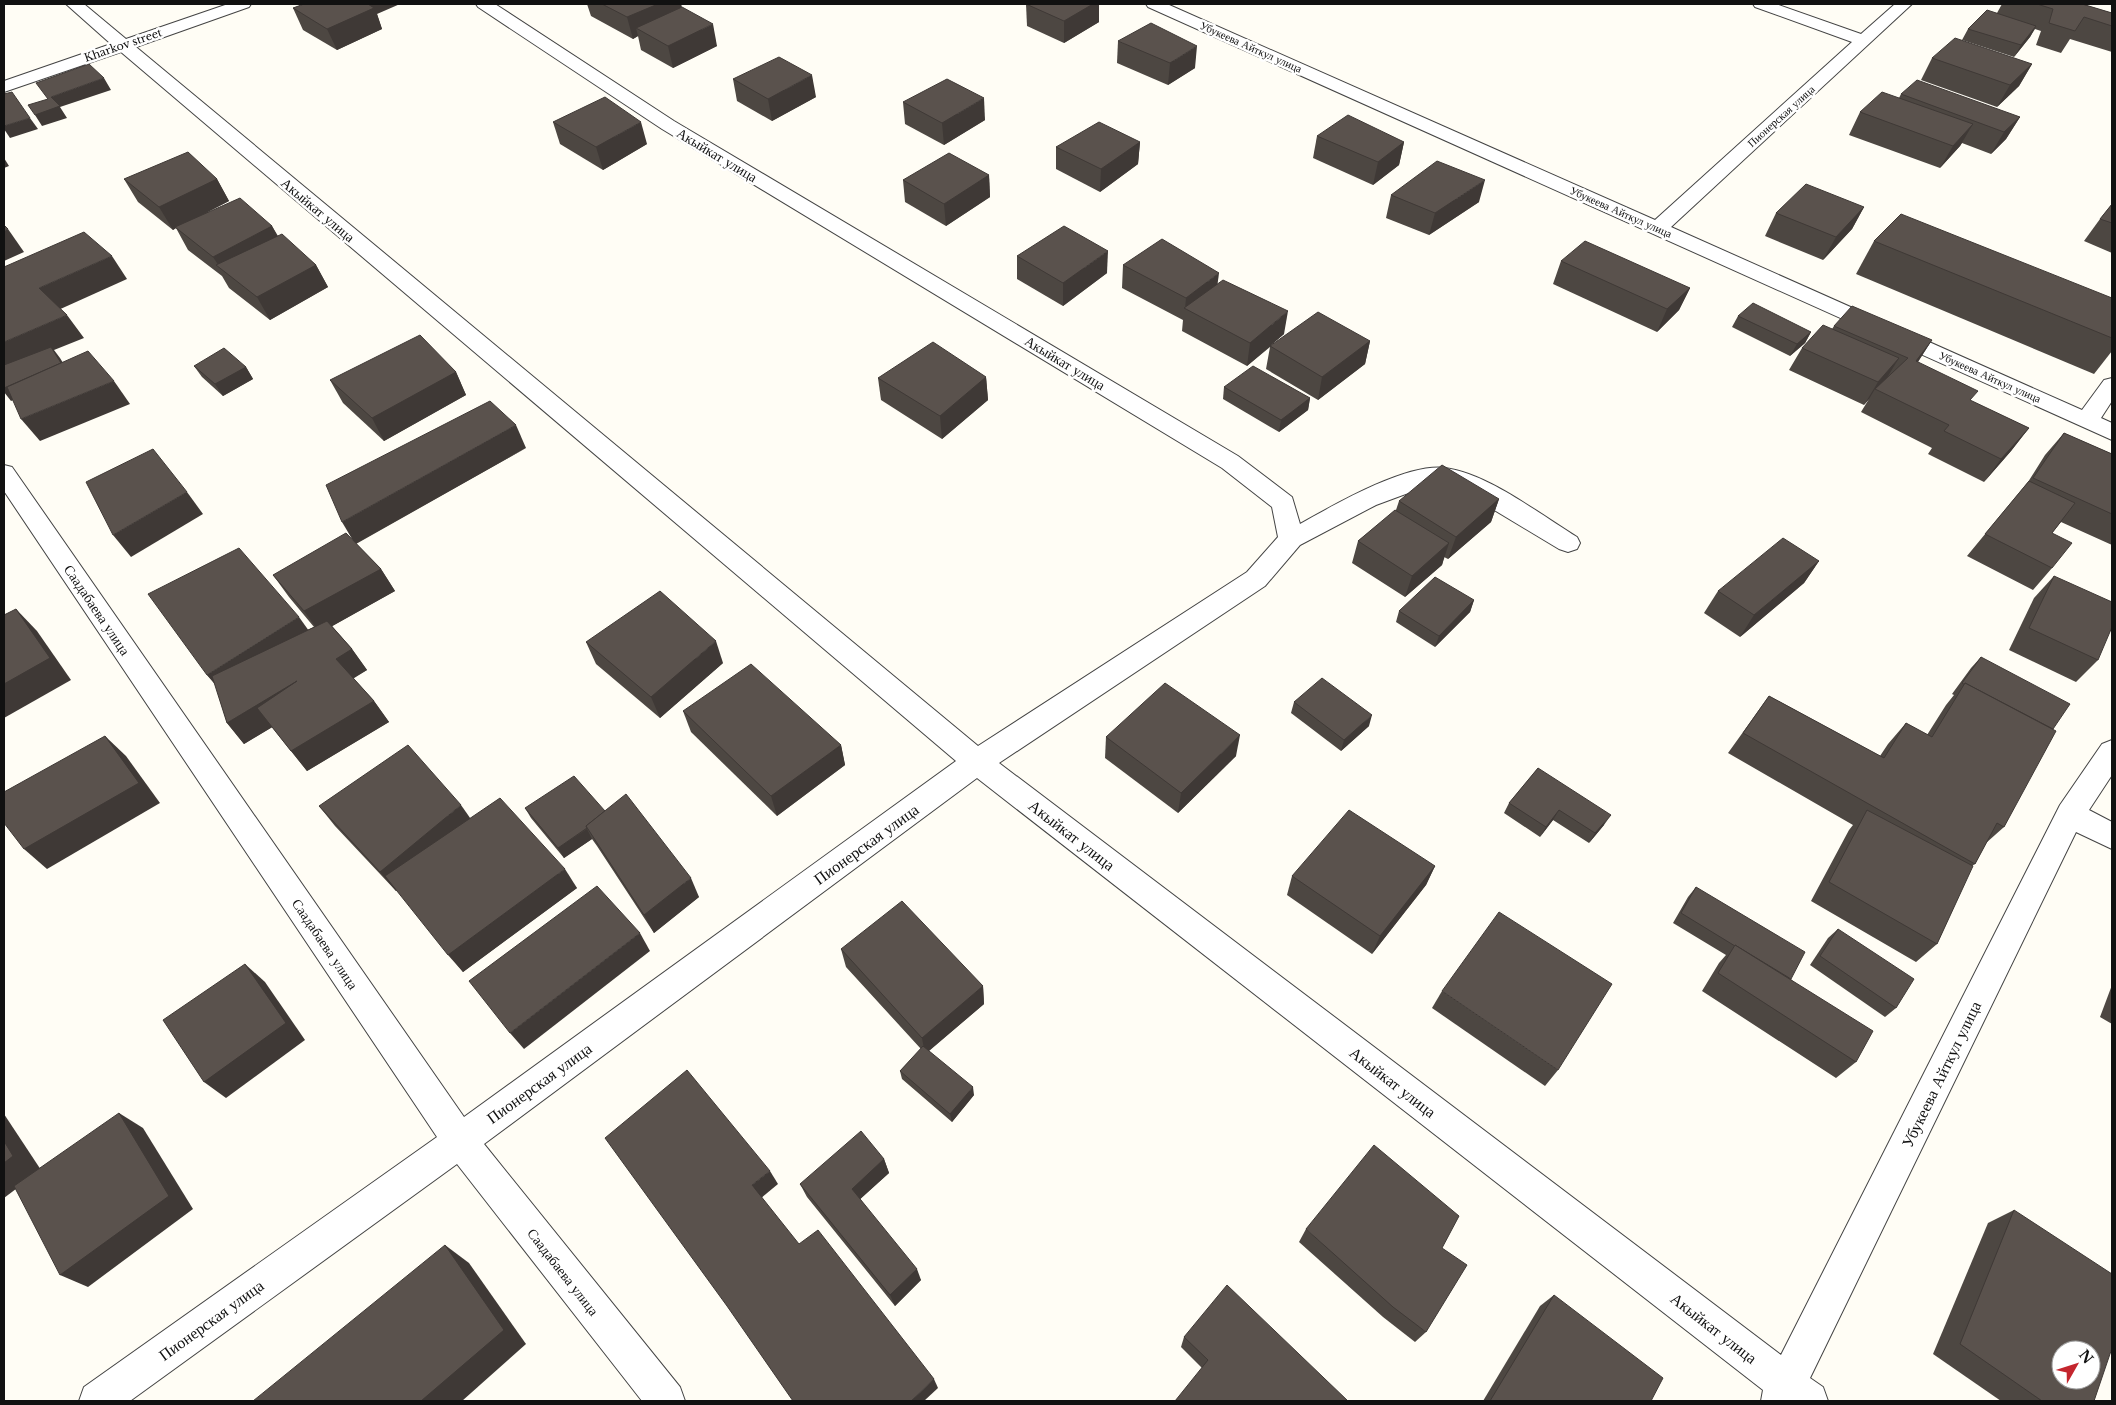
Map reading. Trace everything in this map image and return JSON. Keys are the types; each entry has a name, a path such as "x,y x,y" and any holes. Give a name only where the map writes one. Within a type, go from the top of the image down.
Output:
{"street":[{"name":"Акыйкат улица","path":"74,4 978,762 1791,1396"},
{"name":"Kharkov street","path":"4,87 243,4"},
{"name":"Акыйкат улица","path":"484,4 668,125 1230,462 1282,503 1291,539"},
{"name":"Убукеева Айткул улица","path":"1154,4 2112,432"},
{"path":"1761,4 1864,41"},
{"name":"Пионерская улица","path":"1658,228 1904,4"},
{"path":"2087,420 2112,385"},
{"name":"Саадабаева улица","path":"4,473 460,1141 666,1401"},
{"path":"978,762 1256,578 1291,539 1393,488 1427,477 1444,476 1472,486 1568,543"},
{"name":"Убукеева Айткул улица","path":"1791,1396 2070,814 2112,752"},
{"name":"Пионерская улица","path":"98,1401 460,1141 978,762"},
{"path":"2070,814 2112,836"}],"building":[{"path":"304,4 368,4 374,8 327,29 293,8"},
{"path":"602,4 658,4 627,17"},
{"path":"1026,4 1093,4 1064,21"},
{"path":"2037,4 2082,4 2112,13 2112,26 2084,17 2075,31 2049,23 2053,9"},
{"path":"682,7 713,24 668,46 636,28"},
{"path":"1987,10 2036,26 2021,45 1968,29"},
{"path":"1151,23 1197,46 1170,63 1118,41"},
{"path":"1955,38 2032,64 2010,85 1932,58"},
{"path":"779,57 812,75 768,99 733,79"},
{"path":"89,64 104,78 51,97 60,106 35,115 28,105 48,99 36,83"},
{"path":"947,79 984,98 942,123 903,102"},
{"path":"1917,80 2020,117 2004,132 1901,94"},
{"path":"12,92 30,118 4,126 4,94"},
{"path":"1882,92 1973,124 1953,146 1860,112"},
{"path":"605,97 641,122 596,147 553,122"},
{"path":"1348,115 1404,142 1378,162 1317,136"},
{"path":"1099,122 1140,142 1101,169 1056,147"},
{"path":"188,152 217,179 159,207 124,179"},
{"path":"949,153 989,175 944,204 903,180"},
{"path":"1437,161 1485,180 1435,213 1391,195"},
{"path":"1806,184 1864,207 1836,237 1776,213"},
{"path":"240,198 272,226 213,257 175,227"},
{"path":"2112,204 2112,223 2100,219"},
{"path":"1901,214 2112,298 2112,338 1874,241"},
{"path":"1064,226 1108,251 1063,283 1017,256"},
{"path":"84,232 112,256 39,288 67,315 4,342 4,267"},
{"path":"282,234 316,265 257,297 216,265"},
{"path":"1162,239 1219,273 1186,298 1123,265"},
{"path":"1585,241 1690,288 1667,309 1561,261"},
{"path":"1223,280 1288,311 1250,343 1184,308"},
{"path":"1753,303 1811,332 1797,344 1738,316"},
{"path":"1852,306 1932,340 1916,361 1978,391 1970,400 2029,428 2001,459 1944,431 1949,425 1875,389 1908,358 1834,326"},
{"path":"1318,312 1370,341 1322,377 1270,346"},
{"path":"1823,325 1899,358 1878,382 1802,348"},
{"path":"420,335 456,372 372,418 330,380"},
{"path":"933,342 986,377 940,416 878,378"},
{"path":"51,347 61,363 4,388 4,365"},
{"path":"224,348 246,367 215,384 194,366"},
{"path":"88,351 114,381 21,419 7,387"},
{"path":"1253,366 1310,398 1281,420 1224,387"},
{"path":"490,401 516,425 342,522 326,485"},
{"path":"2064,433 2112,454 2112,514 2033,478"},
{"path":"153,449 187,492 113,535 86,482"},
{"path":"1442,465 1499,499 1456,537 1399,501"},
{"path":"2029,481 2075,503 2052,533 2072,543 2052,568 1985,534"},
{"path":"1395,510 1449,543 1412,576 1358,541"},
{"path":"346,533 381,569 304,611 273,575"},
{"path":"1783,538 1819,561 1754,615 1718,591"},
{"path":"239,548 299,617 207,675 148,594"},
{"path":"2054,576 2112,602 2112,627 2098,660 2029,628"},
{"path":"1435,577 1474,600 1439,636 1399,611"},
{"path":"660,591 716,641 651,697 586,642"},
{"path":"16,609 50,658 4,684 4,615"},
{"path":"327,621 352,649 336,659 374,701 291,751 257,708 297,681 227,723 212,676"},
{"path":"1981,657 2070,704 2053,729 1962,683"},
{"path":"751,664 841,745 771,796 683,711"},
{"path":"1322,678 1372,715 1344,740 1294,702"},
{"path":"1165,683 1240,735 1181,793 1106,737"},
{"path":"1965,683 2056,731 2004,827 1997,823 1975,864 1743,733 1769,696 1884,758 1906,723 1932,737"},
{"path":"105,736 139,783 24,849 4,823 4,792"},
{"path":"408,745 461,805 380,872 319,806"},
{"path":"1538,768 1611,815 1595,833 1559,810 1546,827 1509,803"},
{"path":"574,776 605,811 586,826 587,828 558,848 525,808"},
{"path":"626,794 691,878 644,915 586,826"},
{"path":"500,798 565,869 448,955 385,876"},
{"path":"1349,810 1435,866 1380,936 1292,876"},
{"path":"1867,810 1973,866 1937,944 1829,882"},
{"path":"597,886 640,933 510,1033 469,981"},
{"path":"1696,887 1805,952 1791,979 1681,913"},
{"path":"902,901 983,986 922,1038 841,949"},
{"path":"1499,912 1612,984 1558,1070 1442,991"},
{"path":"1838,929 1914,979 1896,1008 1820,956"},
{"path":"1735,945 1873,1031 1856,1062 1718,973"},
{"path":"245,964 286,1023 204,1082 163,1020"},
{"path":"923,1046 973,1087 950,1114 900,1071"},
{"path":"687,1070 770,1171 752,1185 799,1244 818,1230 934,1379 911,1401 793,1401 727,1306 605,1138"},
{"path":"119,1113 169,1196 60,1275 14,1186"},
{"path":"861,1131 884,1159 852,1189 917,1269 890,1295 800,1184"},
{"path":"4,1141 13,1156 4,1163"},
{"path":"1374,1145 1459,1216 1442,1248 1467,1265 1426,1332 1393,1307 1306,1229"},
{"path":"2014,1210 2112,1274 2112,1348 2101,1380 2101,1340 2051,1340 2051,1390 2098,1390 2094,1401 2042,1401 1960,1344"},
{"path":"445,1245 504,1330 421,1401 253,1401"},
{"path":"1227,1285 1348,1401 1175,1401 1208,1360 1184,1337"},
{"path":"1554,1295 1663,1378 1651,1401 1490,1401"}]}
